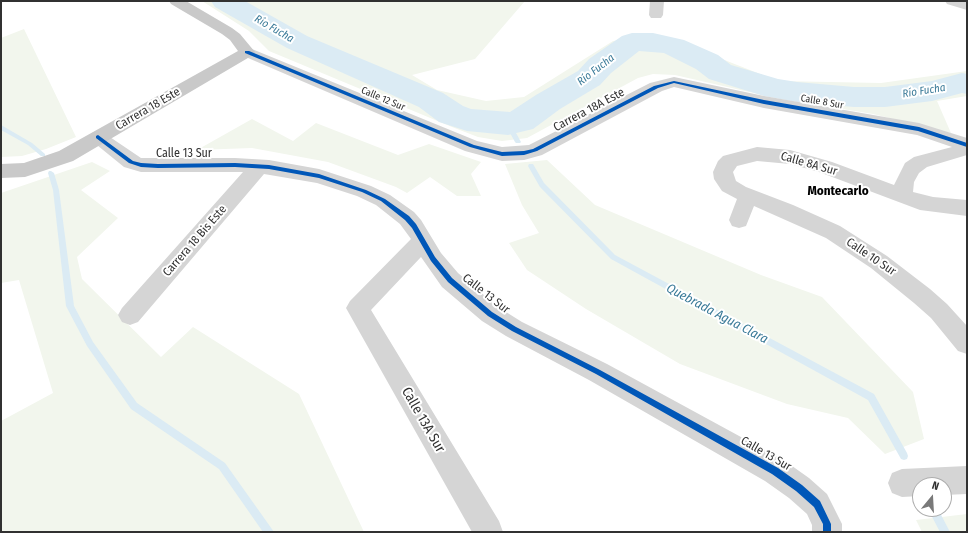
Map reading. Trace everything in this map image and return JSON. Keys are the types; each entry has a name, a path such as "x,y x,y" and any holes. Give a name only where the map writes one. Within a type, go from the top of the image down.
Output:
{"main road":[{"name":"Calle 12 Sur","path":"176,1 227,31 235,37 248,52"},
{"name":"Carrera 18 Este","path":"1,171 25,170 57,161 248,52"}],"street":[{"path":"952,1 967,6"},
{"name":"Calle 12 Sur","path":"248,52 482,150 513,155"},
{"name":"Carrera 18A Este","path":"513,155 535,150 656,87 674,82"},
{"name":"Calle 8 Sur","path":"674,82 764,102 919,129 967,146"},
{"name":"Calle 13 Sur","path":"98,137 128,160 142,165 260,166 319,176 364,191 382,200 407,218 450,280 490,314 514,329 598,372 768,467 799,488 816,504 822,512 827,524 828,532"},
{"path":"903,196 904,182 912,168 930,159 956,153 967,146"},
{"name":"Calle 8A Sur","path":"742,157 757,154 790,157 825,167 903,196 933,205 967,208"},
{"name":"Calle 10 Sur","path":"742,157 730,161 722,172 724,179 729,186 752,198 808,220 857,246 902,278 939,311 967,343"},
{"name":"Carrera 18 Bis Este","path":"130,315 260,166"},
{"path":"739,220 752,198"},
{"name":"Calle 13A Sur","path":"422,241 358,308 488,532"},
{"path":"902,483 967,480"}],"shaded area":[{"path":"202,1 525,1 475,59 412,75 437,90 486,101 524,97 613,41 655,35 699,50 778,81 881,83 967,71 967,96 937,101 951,133 873,114 771,97 675,75 653,74 638,78 527,138 502,141 478,137 452,127 269,51 249,31"},
{"path":"24,29 76,137 46,149 22,156 1,157 1,38"},
{"path":"252,119 293,141 316,123 398,155 429,144 481,162 471,174 481,196 457,196 430,177 407,193 396,187 328,162 252,148 197,150"},
{"path":"547,160 595,205 761,275 822,297 913,392 924,439 885,454 848,418 787,404 680,364 586,309 527,270 509,243 539,233 522,205 505,164"},
{"path":"92,162 110,171 81,190 118,218 77,257 82,279 161,357 193,327 299,394 364,532 1,532 1,421 53,393 19,280 1,283 1,193"},
{"path":"967,514 967,532 922,532 916,520 952,517 952,516"}],"waterway":[{"name":"Río Fucha","path":"225,1 297,42 431,100 451,114 467,120 508,124 521,121 548,102 589,78 600,66 632,42 653,42 673,46 707,62 720,72 775,89 797,92 854,97 885,97 932,91 962,83 967,84"},
{"name":"Quebrada Agua Clara","path":"508,124 518,142"},
{"path":"1,127 30,144 43,155"},
{"name":"Quebrada Agua Clara","path":"531,166 542,185 613,257 871,397 904,456"},
{"path":"51,173 56,190 70,306 90,344 134,406 222,466 269,532"},
{"name":"Quebrada Agua Clara","path":"937,517 945,532"}],"cycle path":[{"path":"247,52 472,146 502,154 524,153 535,150 656,87 674,82 764,102 919,129 967,145"},
{"path":"98,137 131,162 141,165 235,165 269,167 319,176 364,191 383,200 407,218 414,226 433,259 450,280 490,314 514,329 598,372 775,471 799,488 817,504 827,524 827,532"}],"district":[{"name":"Montecarlo","path":"838,191"}]}
